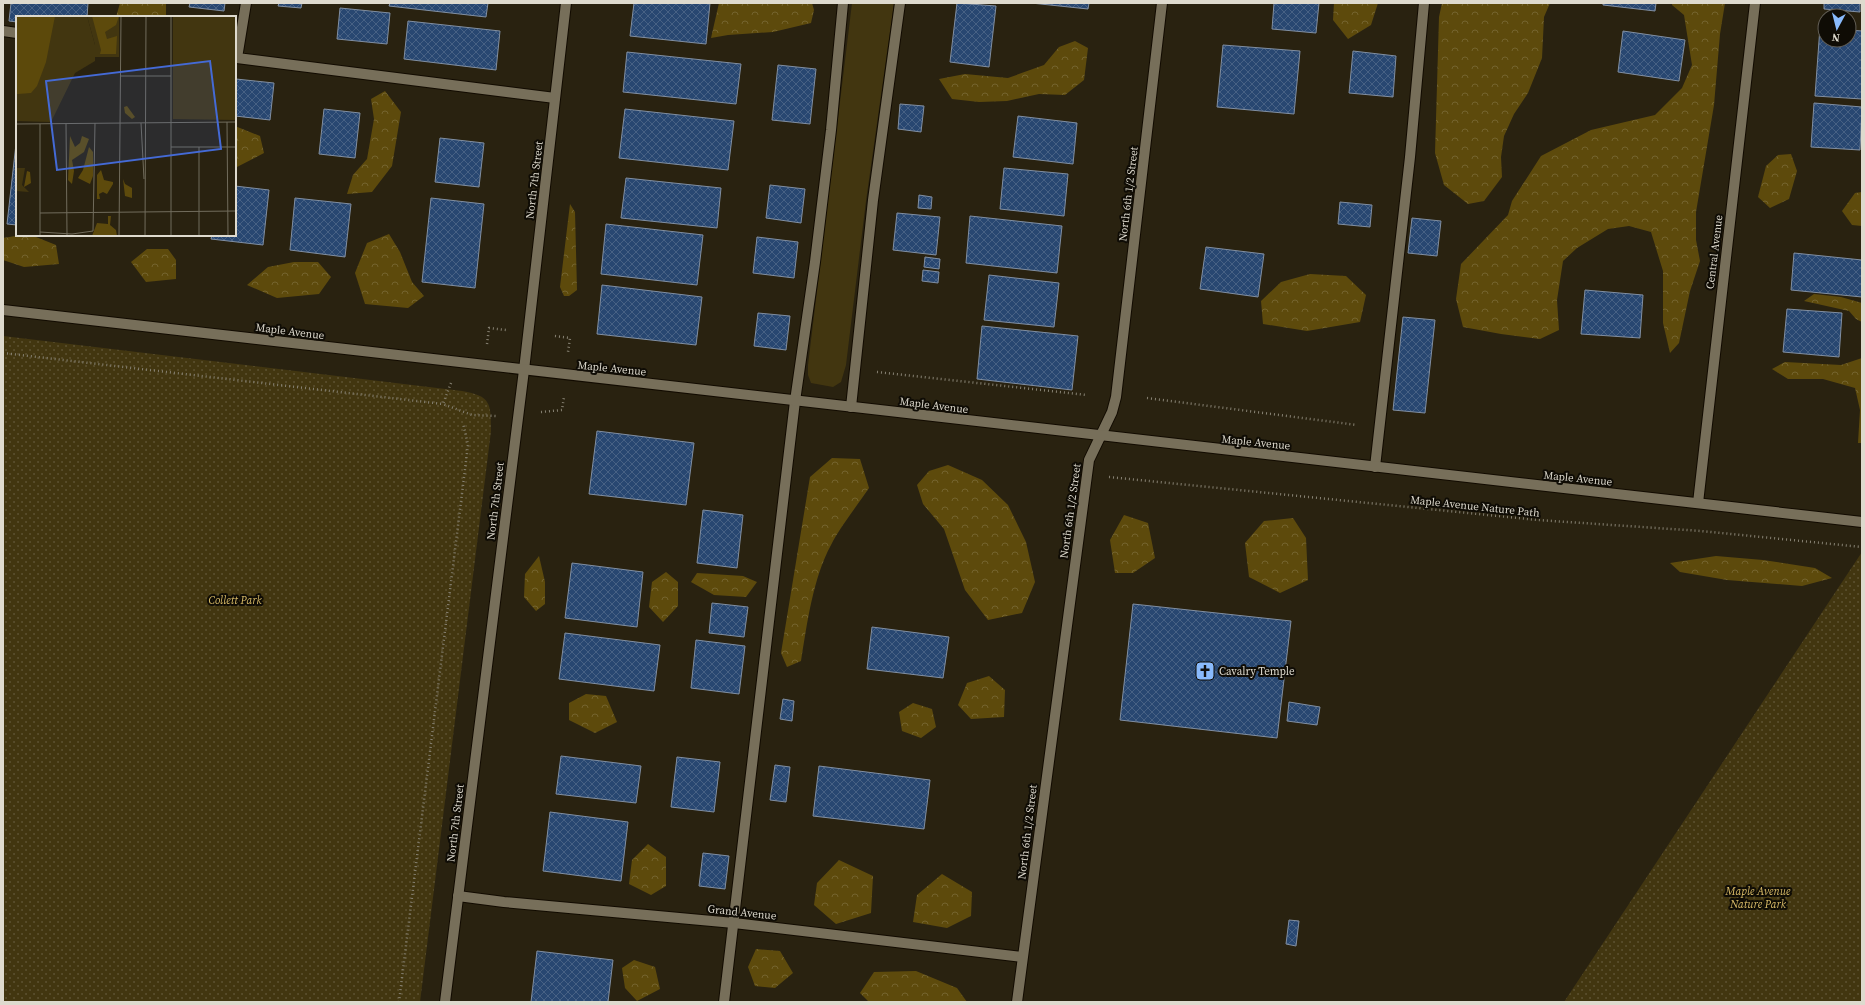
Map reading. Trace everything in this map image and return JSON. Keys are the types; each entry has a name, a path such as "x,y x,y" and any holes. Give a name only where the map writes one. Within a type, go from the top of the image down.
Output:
{"street":[{"path":"246,3 236,58 555,98"},
{"name":"North 7th Street","path":"445,1002 524,370 566,3"},
{"path":"724,1002 795,401 815,262 831,130 843,3"},
{"path":"851,407 873,200 900,3"},
{"name":"North 6th 1/2 Street","path":"1017,1002 1086,474 1089,460 1112,412 1116,397 1162,3"},
{"path":"1375,467 1410,157 1424,3"},
{"name":"Central Avenue","path":"1698,504 1755,3"},
{"path":"3,32 16,33"},
{"name":"Maple Avenue","path":"3,310 1862,522"},
{"name":"Grand Avenue","path":"458,896 504,902 734,923 1022,957"}],"path":[{"path":"486,348 489,328 506,330"},
{"path":"3,353 443,404"},
{"path":"855,369 1087,394"},
{"path":"1147,398 1380,428"},
{"path":"399,1002 468,445 463,423"},
{"name":"Maple Avenue Nature Path","path":"1086,474 1538,520 1701,531 1862,547"}],"green space":[{"path":"120,3 166,3 166,16 116,16"},
{"path":"719,3 812,3 814,10 811,23 773,32 728,35 711,38"},
{"path":"852,3 894,3 866,201 846,365 841,382 833,387 811,383 808,375 808,365"},
{"path":"1334,3 1378,3 1371,25 1348,39 1333,20"},
{"path":"1442,3 1550,3 1544,17 1542,58 1528,93 1514,114 1504,136 1501,157 1502,177 1484,201 1468,204 1444,185 1435,153 1439,17"},
{"path":"1672,3 1725,3 1720,34 1714,105 1696,212 1696,240 1700,261 1690,291 1679,343 1670,353 1663,323 1663,271 1651,232 1629,226 1608,229 1577,248 1563,261 1557,300 1559,330 1540,339 1463,327 1456,299 1461,264 1508,215 1512,201 1541,156 1591,130 1655,115 1682,88 1692,65 1684,15 1672,5"},
{"path":"1075,41 1088,48 1084,80 1065,95 1039,94 1007,101 979,102 952,99 939,79 965,74 1008,78 1044,65 1059,47"},
{"path":"385,91 401,112 392,166 372,192 347,194 353,175 367,159 374,119 371,99"},
{"path":"236,126 260,136 264,153 236,167"},
{"path":"1791,154 1797,171 1789,199 1770,208 1758,197 1766,166 1778,155"},
{"path":"1862,192 1862,226 1852,225 1842,211 1855,193"},
{"path":"570,204 575,212 577,290 569,296 564,296 560,287"},
{"path":"389,234 400,252 412,282 424,296 408,308 365,304 355,273 367,243"},
{"path":"34,236 56,245 59,264 24,267 3,260 3,238"},
{"path":"147,249 168,249 176,260 176,279 146,282 131,262"},
{"path":"294,262 318,262 331,277 319,294 277,298 247,285 268,267"},
{"path":"1310,274 1346,276 1366,295 1360,322 1307,331 1263,324 1261,301 1281,282"},
{"path":"1814,294 1841,297 1862,303 1862,322 1856,319 1849,311 1804,301"},
{"name":"Collett Park","path":"3,336 462,391 479,395 487,402 491,414 491,431 420,1002 3,1002"},
{"path":"1862,358 1862,443 1858,443 1860,410 1855,388 1823,379 1788,379 1772,369 1785,362 1841,365"},
{"path":"832,458 860,459 869,488 839,531 825,558 815,586 801,661 787,667 781,653 810,477"},
{"path":"948,465 982,480 1008,505 1026,542 1035,582 1022,613 988,620 965,590 944,529 923,504 917,485 929,471"},
{"path":"1124,515 1148,523 1155,558 1133,573 1115,573 1110,540"},
{"path":"1293,518 1306,538 1308,580 1280,593 1249,577 1245,543 1264,521"},
{"name":"Maple Avenue Nature Park","path":"1862,552 1862,1002 1564,1002"},
{"path":"539,556 545,582 545,604 536,611 524,597 525,574"},
{"path":"1716,556 1763,560 1815,568 1832,578 1802,586 1727,580 1680,572 1670,563"},
{"path":"666,572 678,582 678,606 663,622 649,607 652,582"},
{"path":"697,573 743,576 757,582 746,597 714,595 691,582"},
{"path":"989,676 1005,690 1004,717 971,719 958,705 967,683"},
{"path":"586,694 606,696 617,722 595,733 569,720 569,703"},
{"path":"913,703 932,709 936,727 921,738 902,731 899,712"},
{"path":"648,844 666,857 666,886 651,895 629,884 632,860"},
{"path":"839,860 873,876 871,913 836,924 814,905 817,883"},
{"path":"942,874 972,892 971,916 947,928 913,922 917,895"},
{"path":"756,949 780,951 793,973 775,988 755,986 748,967"},
{"path":"634,960 655,967 660,989 637,1001 625,988 622,968"},
{"path":"916,971 957,988 967,1002 869,1002 860,993 874,972"}],"building":[{"path":"11,3 88,3 87,16 16,16 16,22 9,21"},
{"path":"190,3 225,3 224,11 189,7"},
{"path":"279,3 302,3 301,8 278,6"},
{"path":"390,3 488,3 486,17 389,6"},
{"path":"634,3 710,3 706,44 630,36"},
{"path":"957,3 996,6 989,67 950,62"},
{"path":"1031,3 1089,3 1088,9"},
{"path":"1274,3 1319,3 1316,33 1272,29"},
{"path":"1603,3 1656,3 1655,11 1603,5"},
{"path":"1824,3 1860,3 1860,12 1857,12 1857,8 1824,8"},
{"path":"340,8 390,13 387,44 337,39"},
{"path":"408,21 500,31 496,70 404,59"},
{"path":"1623,31 1685,40 1679,81 1618,72"},
{"path":"1857,31 1862,31 1862,99 1815,96 1818,48 1857,48"},
{"path":"1223,45 1300,51 1294,114 1217,107"},
{"path":"1353,51 1396,56 1393,97 1349,93"},
{"path":"627,52 741,64 736,104 623,92"},
{"path":"778,65 816,69 810,124 772,120"},
{"path":"236,79 274,83 270,120 236,116"},
{"path":"1814,103 1862,107 1860,150 1811,147"},
{"path":"900,104 924,106 921,132 898,129"},
{"path":"324,109 360,113 355,158 319,154"},
{"path":"625,109 734,121 728,170 619,158"},
{"path":"1018,116 1077,123 1073,164 1013,157"},
{"path":"440,138 484,143 479,187 435,182"},
{"path":"16,144 16,225 7,224"},
{"path":"1004,168 1068,174 1064,216 1000,209"},
{"path":"626,178 721,188 717,228 621,218"},
{"path":"770,185 805,189 801,223 766,218"},
{"path":"236,186 269,190 263,245 211,239 212,236 236,236"},
{"path":"919,195 932,197 931,209 918,208"},
{"path":"295,198 351,204 345,257 290,250"},
{"path":"431,198 484,204 475,288 422,282"},
{"path":"1340,202 1372,205 1370,227 1338,224"},
{"path":"897,213 940,217 936,255 893,250"},
{"path":"970,216 1062,226 1057,273 966,263"},
{"path":"1412,218 1441,221 1437,256 1408,253"},
{"path":"606,224 703,235 697,285 601,274"},
{"path":"757,237 798,242 794,278 753,273"},
{"path":"1206,247 1264,254 1258,297 1200,289"},
{"path":"1794,253 1862,260 1862,297 1791,290"},
{"path":"925,257 940,259 939,269 924,267"},
{"path":"923,270 939,272 938,283 922,281"},
{"path":"989,275 1059,283 1054,327 984,320"},
{"path":"602,285 702,297 696,345 597,334"},
{"path":"1585,290 1643,295 1640,338 1581,334"},
{"path":"1787,309 1842,313 1839,357 1783,352"},
{"path":"758,313 790,316 786,350 754,346"},
{"path":"1403,317 1435,320 1425,413 1393,410"},
{"path":"982,326 1078,336 1072,390 977,379"},
{"path":"597,431 694,443 686,505 589,494"},
{"path":"703,510 743,515 737,568 697,563"},
{"path":"572,563 643,572 637,627 565,618"},
{"path":"712,603 748,607 744,637 709,633"},
{"name":"Cavalry Temple","path":"1133,604 1291,621 1277,738 1120,720"},
{"path":"872,627 949,637 943,678 867,669"},
{"path":"565,633 660,645 654,691 559,679"},
{"path":"696,640 745,646 739,694 691,688"},
{"path":"783,699 794,701 792,721 780,719"},
{"path":"1289,702 1320,707 1317,725 1287,721"},
{"path":"561,756 641,766 636,803 556,794"},
{"path":"677,757 720,762 714,812 671,807"},
{"path":"775,765 790,767 786,802 770,800"},
{"path":"819,766 930,780 924,829 813,816"},
{"path":"550,812 628,822 621,881 543,871"},
{"path":"703,853 729,856 725,889 699,886"},
{"path":"1289,920 1299,921 1296,946 1286,944"},
{"path":"537,951 613,960 608,1002 531,1002"}],"place":[{"name":"Cavalry Temple","path":"1205,671"}]}
